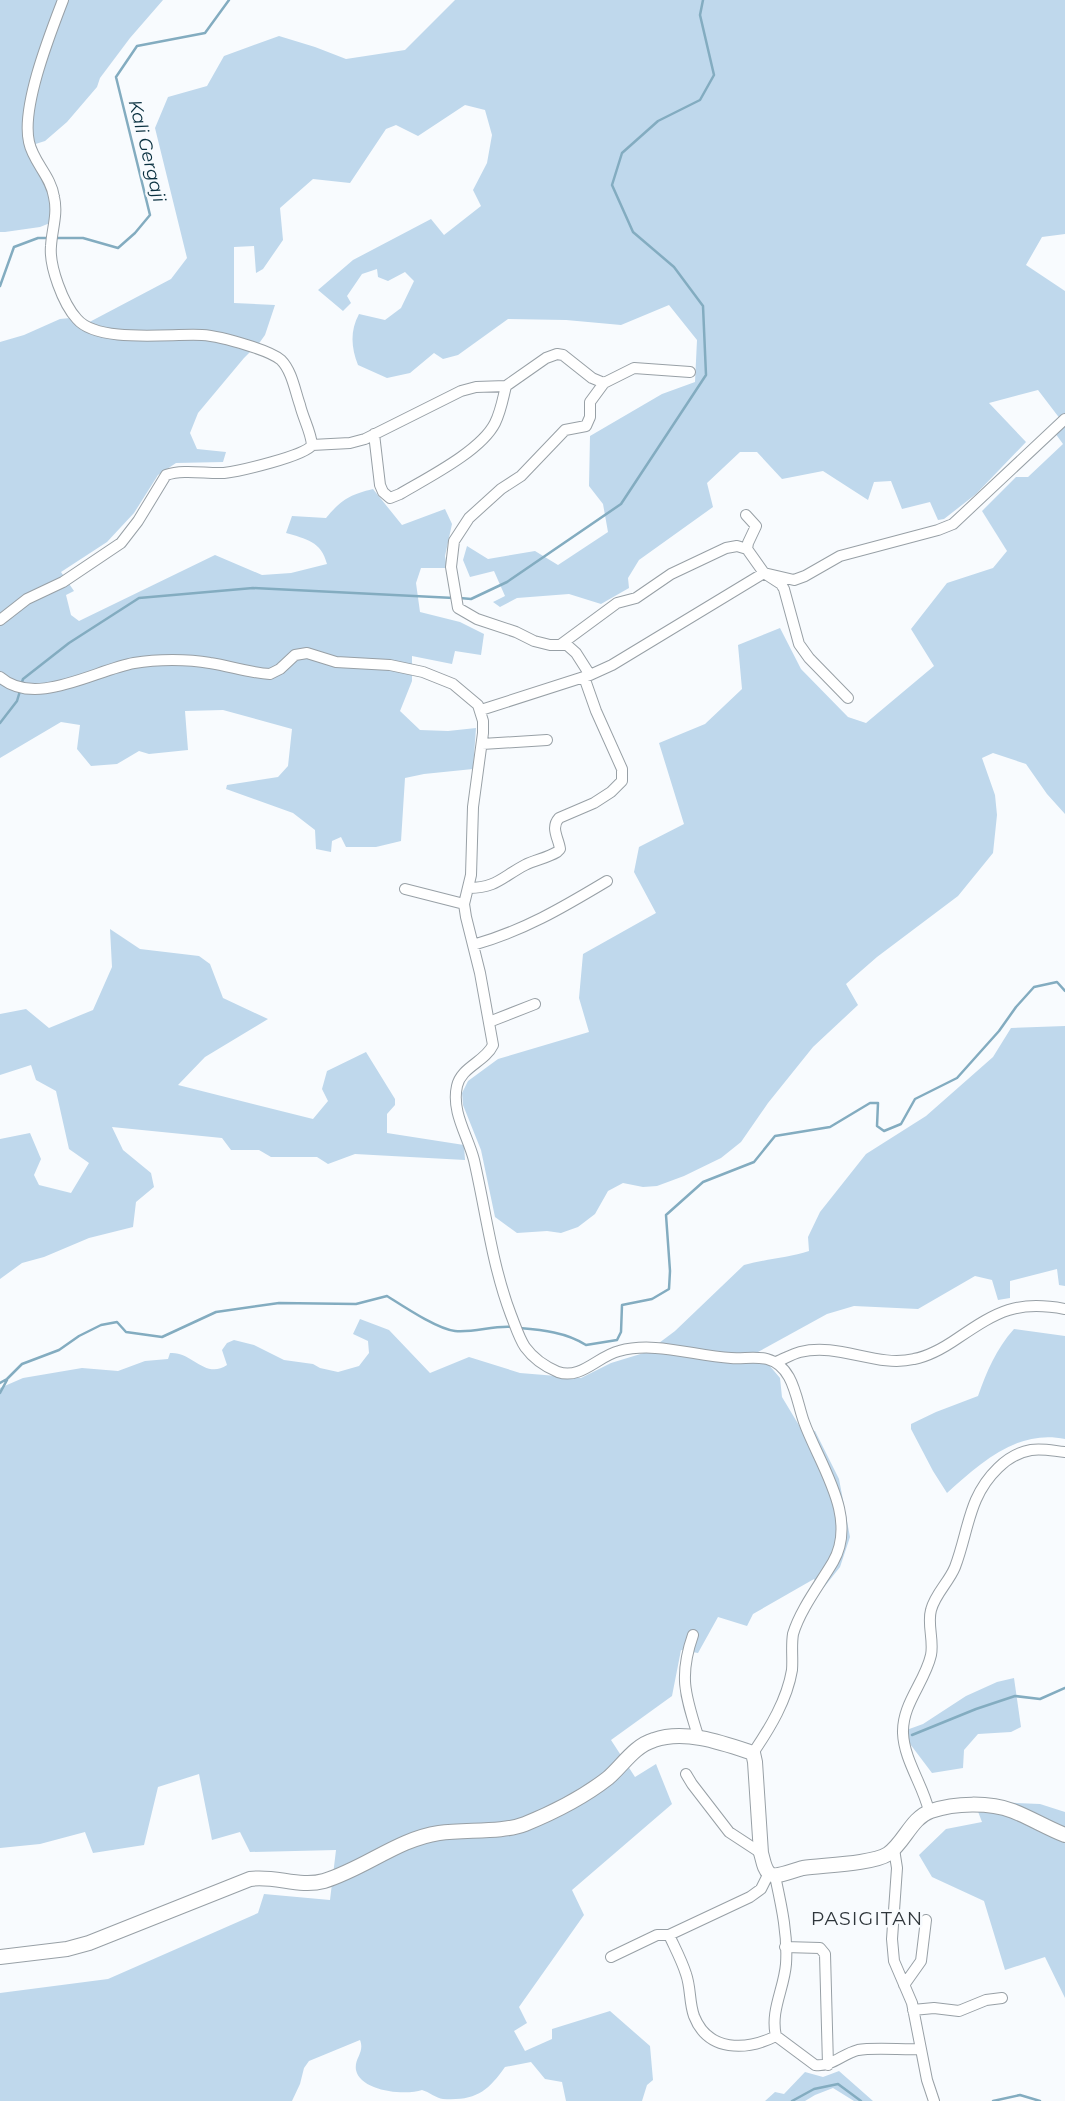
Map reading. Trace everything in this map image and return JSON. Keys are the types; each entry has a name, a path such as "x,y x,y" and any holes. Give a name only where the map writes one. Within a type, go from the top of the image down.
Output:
{"street":[{"path":"63,0 43,53 28,126 29,143 52,187 54,197 55,219 51,244 52,262 57,282 76,318 86,327 141,337 202,335 220,337 257,349 280,360 292,381 312,445"},
{"path":"0,620 26,599 63,582 121,544 138,521 166,475 224,473 274,462 303,452 312,445 350,444 461,391 476,387 506,386 546,358 557,354 564,355 592,378 604,382"},
{"path":"468,888 481,888 496,884 524,866 560,850 554,826 555,822 559,818 602,799 622,781 622,769 596,711 587,676 576,653 567,645 534,641 516,632 477,619 458,608 451,567 454,541 469,518 501,489 521,476 565,430 586,426 590,417 590,402 604,382 634,368 690,372"},
{"path":"374,434 380,485 387,498 393,497 475,448 494,425 506,386"},
{"path":"481,710 587,676 621,660 764,573 794,580 805,576 840,556 938,530 953,524 1065,419"},
{"path":"746,515 756,526 748,542 747,549"},
{"path":"560,645 617,603 636,598 671,574 732,546 747,549 764,573 775,579 784,589 796,637 804,651 848,698"},
{"path":"0,677 13,685 44,690 120,666 160,660 210,663 270,674 280,669 294,655 307,653 336,662 390,665 434,676 453,684 470,697 481,710 483,721 482,744 474,807 472,865 464,904 493,1045 487,1055 460,1078 457,1084 456,1104 473,1159 499,1280 520,1338 526,1347 540,1362 564,1373 576,1372 618,1351 645,1347 730,1358 760,1358 776,1362 787,1374 792,1384 804,1424 831,1485 839,1511 841,1536 836,1557 817,1586 794,1633 791,1672 786,1693 771,1724 753,1753 761,1853 765,1867 772,1874 785,1926 786,1965 775,2008 774,2028 776,2036 814,2065 828,2065 858,2050 921,2049"},
{"path":"482,744 547,740"},
{"path":"473,945 525,927 606,881"},
{"path":"405,889 464,904"},
{"path":"489,1022 535,1004"},
{"path":"776,1362 800,1352 817,1350 828,1350 880,1360 906,1361 924,1356 944,1347 1001,1312 1032,1305 1065,1309"},
{"path":"929,1812 906,1751 903,1731 910,1704 931,1654 932,1635 930,1617 934,1602 955,1568 975,1500 996,1471 1011,1458 1030,1450 1065,1452"},
{"path":"693,1635 686,1660 684,1684 699,1739"},
{"path":"0,1957 67,1949 84,1944 250,1879 266,1878 303,1883 324,1881 425,1836 477,1829 515,1828 572,1802 609,1777 636,1750 655,1739 676,1736 699,1739 727,1744 753,1753"},
{"path":"686,1774 729,1832 761,1853"},
{"path":"611,1957 657,1935 670,1935 750,1897 761,1889 772,1874 875,1859 887,1855 894,1849 913,1823 929,1812 956,1807 996,1807 1012,1811 1065,1835"},
{"path":"894,1849 897,1868 892,1950 896,1970 913,2010 927,2080 934,2101"},
{"path":"904,1985 921,1961 926,1920"},
{"path":"670,1935 687,1975 694,2016 707,2036 719,2043 734,2047 761,2044 776,2036"},
{"path":"785,1948 820,1948 825,1954 828,2065"},
{"path":"913,2010 934,2008 959,2011 986,2000 1002,1998"}],"shaded area":[{"path":"0,0 163,0 130,38 100,78 97,87 67,122 45,141 26,147 51,195 50,223 40,227 5,232 0,232"},
{"path":"455,0 1065,0 1065,234 1042,237 1026,265 1065,291 1065,814 1047,794 1026,764 993,753 982,758 995,795 997,815 993,853 958,896 877,957 846,984 858,1005 813,1047 768,1103 741,1142 721,1158 684,1176 657,1186 643,1187 623,1183 608,1191 595,1214 578,1227 561,1233 547,1231 517,1233 495,1217 481,1150 463,1105 462,1093 468,1081 498,1059 589,1032 579,998 583,954 656,913 634,872 639,847 684,824 659,743 705,724 742,689 738,645 780,628 801,669 848,717 866,723 934,666 911,629 947,583 993,568 1007,551 982,511 1016,477 1028,477 1063,444 1055,433 1064,424 1038,390 989,403 1026,442 976,494 944,519 938,520 930,502 902,509 891,481 874,482 868,500 823,471 782,479 757,452 740,452 707,483 713,507 639,560 628,578 629,588 601,604 569,594 517,598 500,607 493,602 505,596 494,571 470,577 463,560 467,546 488,559 535,551 558,565 608,532 603,504 589,486 590,436 662,394 695,382 697,340 669,305 621,325 566,320 508,319 458,355 443,359 434,353 410,373 387,378 358,365 352,339 359,314 385,320 401,308 414,281 405,272 388,281 378,277 377,269 362,274 347,296 351,303 343,311 318,290 353,260 431,219 444,235 481,206 473,190 487,163 492,135 485,110 465,105 418,136 396,125 386,129 350,183 313,179 280,208 283,240 263,269 256,273 254,246 234,247 234,303 275,305 265,335 198,413 190,433 197,449 226,452 223,462 176,463 158,475 134,513 107,542 61,572 74,591 66,595 71,615 79,621 215,555 262,575 291,573 327,564 321,550 312,542 286,533 292,516 326,518 346,499 365,491 373,489 402,525 445,509 452,524 445,556 447,568 421,568 416,583 420,612 460,622 484,634 481,655 455,651 452,664 412,656 412,681 400,711 420,730 448,731 476,728 473,769 405,778 401,841 376,847 346,847 341,837 332,841 331,852 316,849 315,830 293,813 226,789 227,785 278,777 288,766 292,729 223,710 185,711 188,750 149,754 139,751 117,764 91,766 77,749 80,725 61,722 0,758 0,342 24,335 60,319 70,318 80,327 171,279 187,258 155,128 168,97 207,86 224,56 279,36 346,59 405,50"},
{"path":"110,929 140,949 199,956 210,964 223,998 268,1019 205,1057 178,1085 313,1119 328,1101 322,1089 327,1071 366,1052 395,1099 395,1105 387,1114 387,1133 464,1145 465,1160 355,1154 328,1164 317,1157 271,1157 259,1150 231,1150 222,1138 112,1127 123,1150 151,1173 154,1187 136,1202 133,1227 89,1238 44,1257 22,1263 0,1279 0,1139 30,1133 41,1159 34,1175 39,1185 71,1193 89,1163 69,1149 56,1091 36,1080 31,1065 0,1075 0,1014 26,1009 49,1028 93,1010 112,967"},
{"path":"1065,1026 1065,1286 1059,1285 1057,1269 1010,1281 1010,1298 998,1300 992,1280 975,1276 918,1309 854,1306 827,1314 758,1352 780,1378 782,1397 800,1427 815,1431 839,1479 850,1537 840,1567 821,1591 814,1579 753,1614 747,1626 718,1617 698,1653 681,1650 672,1696 611,1740 635,1777 656,1764 672,1804 572,1890 584,1915 519,2007 527,2023 514,2031 525,2051 552,2039 552,2029 610,2011 650,2046 653,2080 647,2085 642,2101 566,2101 562,2082 545,2079 531,2062 505,2067 487,2088 480,2093 464,2098 443,2099 422,2090 395,2092 384,2090 366,2083 359,2077 356,2070 356,2062 361,2048 360,2040 309,2061 304,2068 300,2084 292,2101 0,2101 0,1993 108,1979 258,1913 264,1894 330,1900 336,1850 250,1852 240,1832 212,1840 199,1774 158,1787 144,1845 93,1853 85,1832 40,1844 0,1848 0,1388 23,1378 82,1368 118,1371 145,1361 168,1359 170,1353 185,1356 205,1367 219,1369 227,1365 222,1350 227,1343 234,1340 254,1345 284,1360 313,1364 320,1368 338,1372 359,1366 369,1353 368,1341 353,1334 360,1319 389,1330 430,1373 469,1357 520,1373 581,1378 611,1363 647,1352 675,1331 744,1265 809,1251 808,1237 820,1212 866,1154 926,1116 993,1057 1011,1028"},
{"path":"1014,1329 1065,1336 1065,1439 1048,1437 1031,1439 1016,1444 987,1460 947,1493 911,1429 911,1424 978,1396 1002,1344"},
{"path":"1014,1678 1021,1727 1011,1732 978,1734 964,1750 963,1768 932,1773 901,1732 923,1724 966,1696 997,1682"},
{"path":"974,1801 1040,1804 1065,1812 1065,1998 1045,1957 1005,1970 984,1901 932,1877 919,1855 946,1829 982,1822"},
{"path":"839,2071 873,2101 854,2101 833,2088 805,2101 765,2101 775,2092 784,2094 805,2072 823,2077"}],"waterway":[{"name":"Kali Gergaji","path":"54,238 83,238 118,248 135,233 150,215 116,77 137,46 205,33 229,0"},
{"path":"460,598 471,599 507,582 621,504 706,375 703,306 674,267 633,232 612,185 622,153 658,121 700,100 714,75 700,15 703,0"},
{"name":"Kali Gergaji","path":"0,286 14,247 38,238 49,238"},
{"path":"21,685 23,679 69,643 139,598 253,588 454,598"},
{"path":"0,723 17,701 20,691"},
{"path":"519,1328 562,1334 586,1345 617,1340 621,1332 622,1305 652,1299 669,1289 670,1271 666,1215 703,1182 754,1162 775,1136 830,1127 870,1103 878,1103 877,1126 884,1131 901,1124 915,1099 957,1078 999,1031 1016,1007 1034,987 1057,982 1065,991"},
{"path":"0,1383 7,1379 22,1364 59,1350 79,1336 101,1325 117,1322 126,1332 162,1337 216,1312 279,1303 356,1304 387,1296 439,1326 455,1331 513,1327"},
{"path":"0,1393 7,1380"},
{"path":"912,1735 976,1709 1015,1696 1040,1699 1065,1688"},
{"path":"792,2101 814,2089 838,2084 861,2101"},
{"path":"993,2101 1020,2095 1040,2101"}],"district":[{"name":"PASIGITAN","path":"867,1918"}]}
